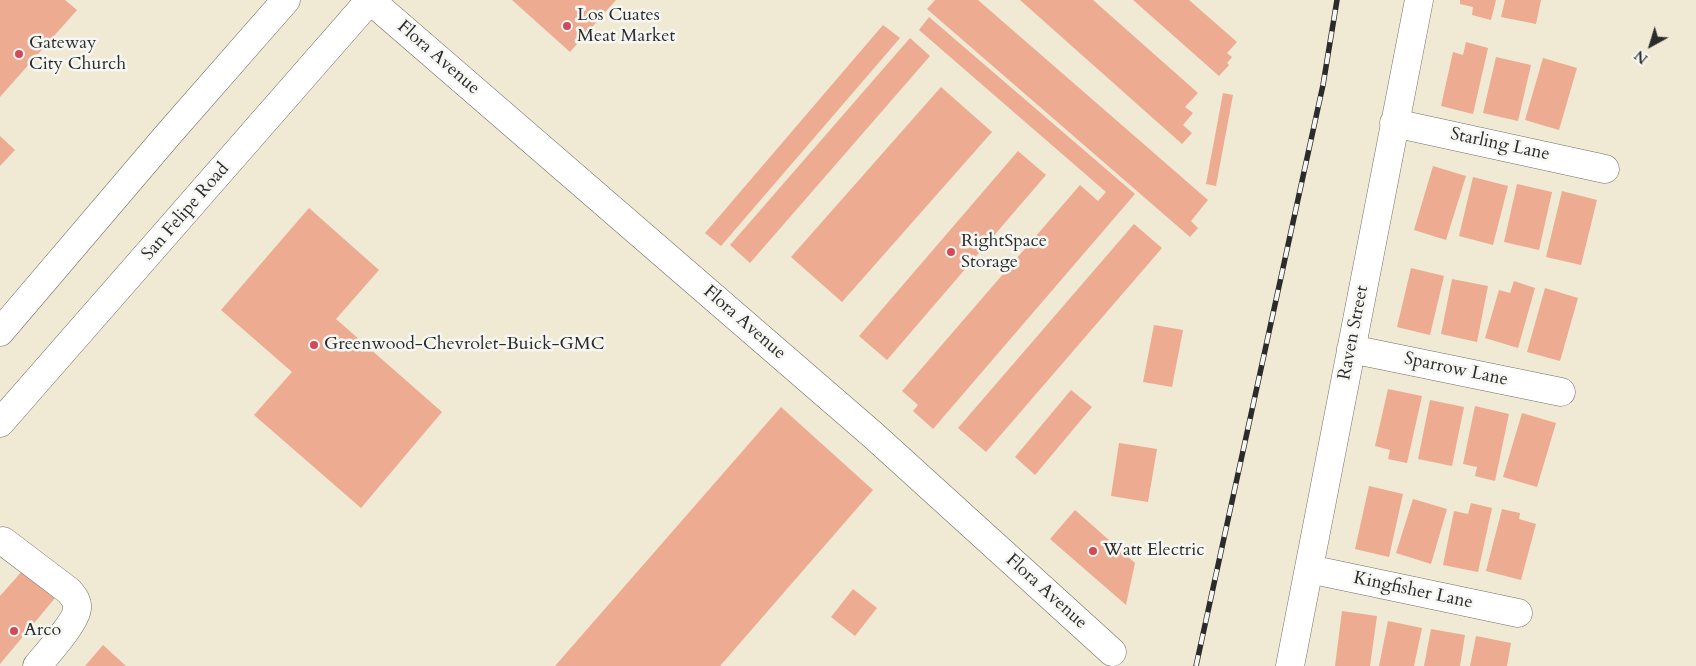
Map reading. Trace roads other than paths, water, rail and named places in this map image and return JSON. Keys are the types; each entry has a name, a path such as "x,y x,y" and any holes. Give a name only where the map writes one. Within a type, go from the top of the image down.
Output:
{"street":[{"path":"0,332 166,137 286,0"},
{"name":"San Felipe Road","path":"0,424 370,0"},
{"name":"Flora Avenue","path":"370,0 873,435 1112,652"},
{"name":"Raven Street","path":"1290,666 1419,0"},
{"name":"Starling Lane","path":"1394,123 1605,169"},
{"name":"Sparrow Lane","path":"1352,348 1561,392"},
{"path":"1,541 69,591 76,601 77,610 69,626 36,666"},
{"name":"Kingfisher Lane","path":"1309,568 1518,613"}],"railway":[{"path":"1196,666 1323,85 1337,0"}],"place":[{"name":"Los Cuates Meat Market","path":"567,26"},
{"name":"Gateway City Church","path":"19,54"},
{"name":"RightSpace Storage","path":"951,252"},
{"name":"Greenwood-Chevrolet-Buick-GMC","path":"314,345"},
{"name":"Watt Electric","path":"1093,551"},
{"name":"Arco","path":"14,631"}]}
